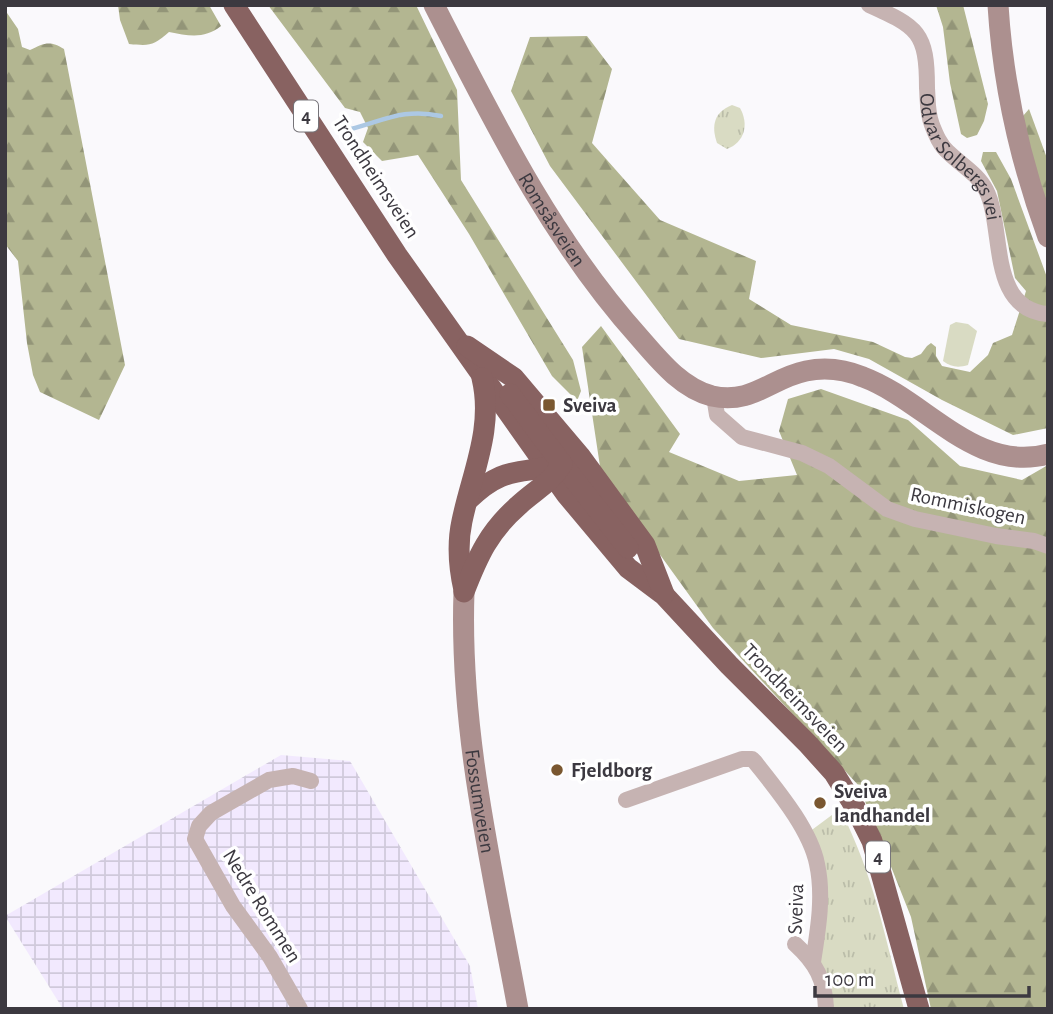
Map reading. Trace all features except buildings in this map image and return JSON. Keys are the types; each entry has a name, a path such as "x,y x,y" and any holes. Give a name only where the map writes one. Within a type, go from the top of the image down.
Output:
{"highway":[{"name":"Trondheimsveien","path":"234,5 456,339 628,568 664,595 823,760 855,807 879,862 919,1009"},
{"name":"Trondheimsveien","path":"456,339 478,351 514,378 580,456 645,545 664,595"},
{"path":"464,592 459,556 460,534 485,433 483,385 479,369"},
{"path":"468,500 491,480 506,473 554,470"},
{"path":"464,592 476,561 493,531 554,470"}],"street":[{"name":"Romsåsveien","path":"434,5 507,147 582,268 618,314 676,376 689,387 714,396"},
{"name":"Odvar Solbergs vei","path":"869,5 906,23 917,34 927,58 928,113 937,136 947,151 975,176 986,190 1003,272 1012,293 1034,312 1048,314"},
{"path":"998,5 1003,68 1013,125 1027,177 1048,237"},
{"path":"714,396 739,398 751,395 804,371 845,371 883,387 951,431 988,451 1021,458 1048,454"},
{"name":"Rommiskogen","path":"714,396 717,415 742,437 802,453 830,466 887,509 915,519 1034,541 1048,546"},
{"name":"Fossumveien","path":"464,592 464,649 471,746 518,1009"},
{"name":"Sveiva","path":"625,800 741,759 752,759 791,811 815,854 820,897 813,962"},
{"name":"Nedre Rommen","path":"300,1009 270,957 233,906 195,839 199,826 211,814 268,780 293,776 311,781"},
{"name":"Sveiva","path":"795,944 813,962 823,982 826,1009"}],"shaded area":[{"path":"281,755 350,761 470,966 478,1009 63,1009 5,916"}],"green space":[{"path":"118,5 209,5 221,26 203,35 169,32 151,44 129,44 120,20"},
{"path":"268,5 416,5 457,90 461,180 573,360 581,391 577,401 552,376 469,234 418,155 382,161 363,142 368,128 360,112 345,108"},
{"path":"936,5 963,5 988,104 977,135 967,138 961,134 950,83 943,27"},
{"path":"5,10 18,29 22,47 30,50 43,44 51,44 64,49 125,365 99,420 40,392 33,375 18,261 5,244"},
{"path":"587,36 612,69 592,143 660,220 756,261 749,299 791,325 873,342 912,358 921,354 931,343 936,347 936,356 942,366 970,372 988,355 993,343 1012,335 1026,291 1015,278 997,191 981,161 983,152 996,152 1011,179 1048,280 1048,428 1013,435 942,400 869,359 834,349 761,358 679,339 550,166 511,91 530,37"},
{"path":"732,105 740,108 745,126 738,142 727,149 717,143 714,125 721,112"},
{"path":"1029,109 1048,161 1048,208 1017,123"},
{"path":"956,322 968,324 977,331 968,365 952,366 943,361 950,325"},
{"path":"601,326 680,434 669,452 739,481 797,475 779,431 788,399 821,389 908,420 960,466 1022,480 1048,465 1048,1009 931,1009 911,917 859,786 713,628 601,473 582,347"},
{"path":"840,809 870,883 904,1009 826,1009 819,971 820,915 805,835"}],"waterway":[{"path":"351,129 406,114 441,116"}],"place":[{"name":"Sveiva","path":"549,405"},
{"name":"Fjeldborg","path":"557,770"},
{"name":"Sveiva landhandel","path":"820,803"}]}
